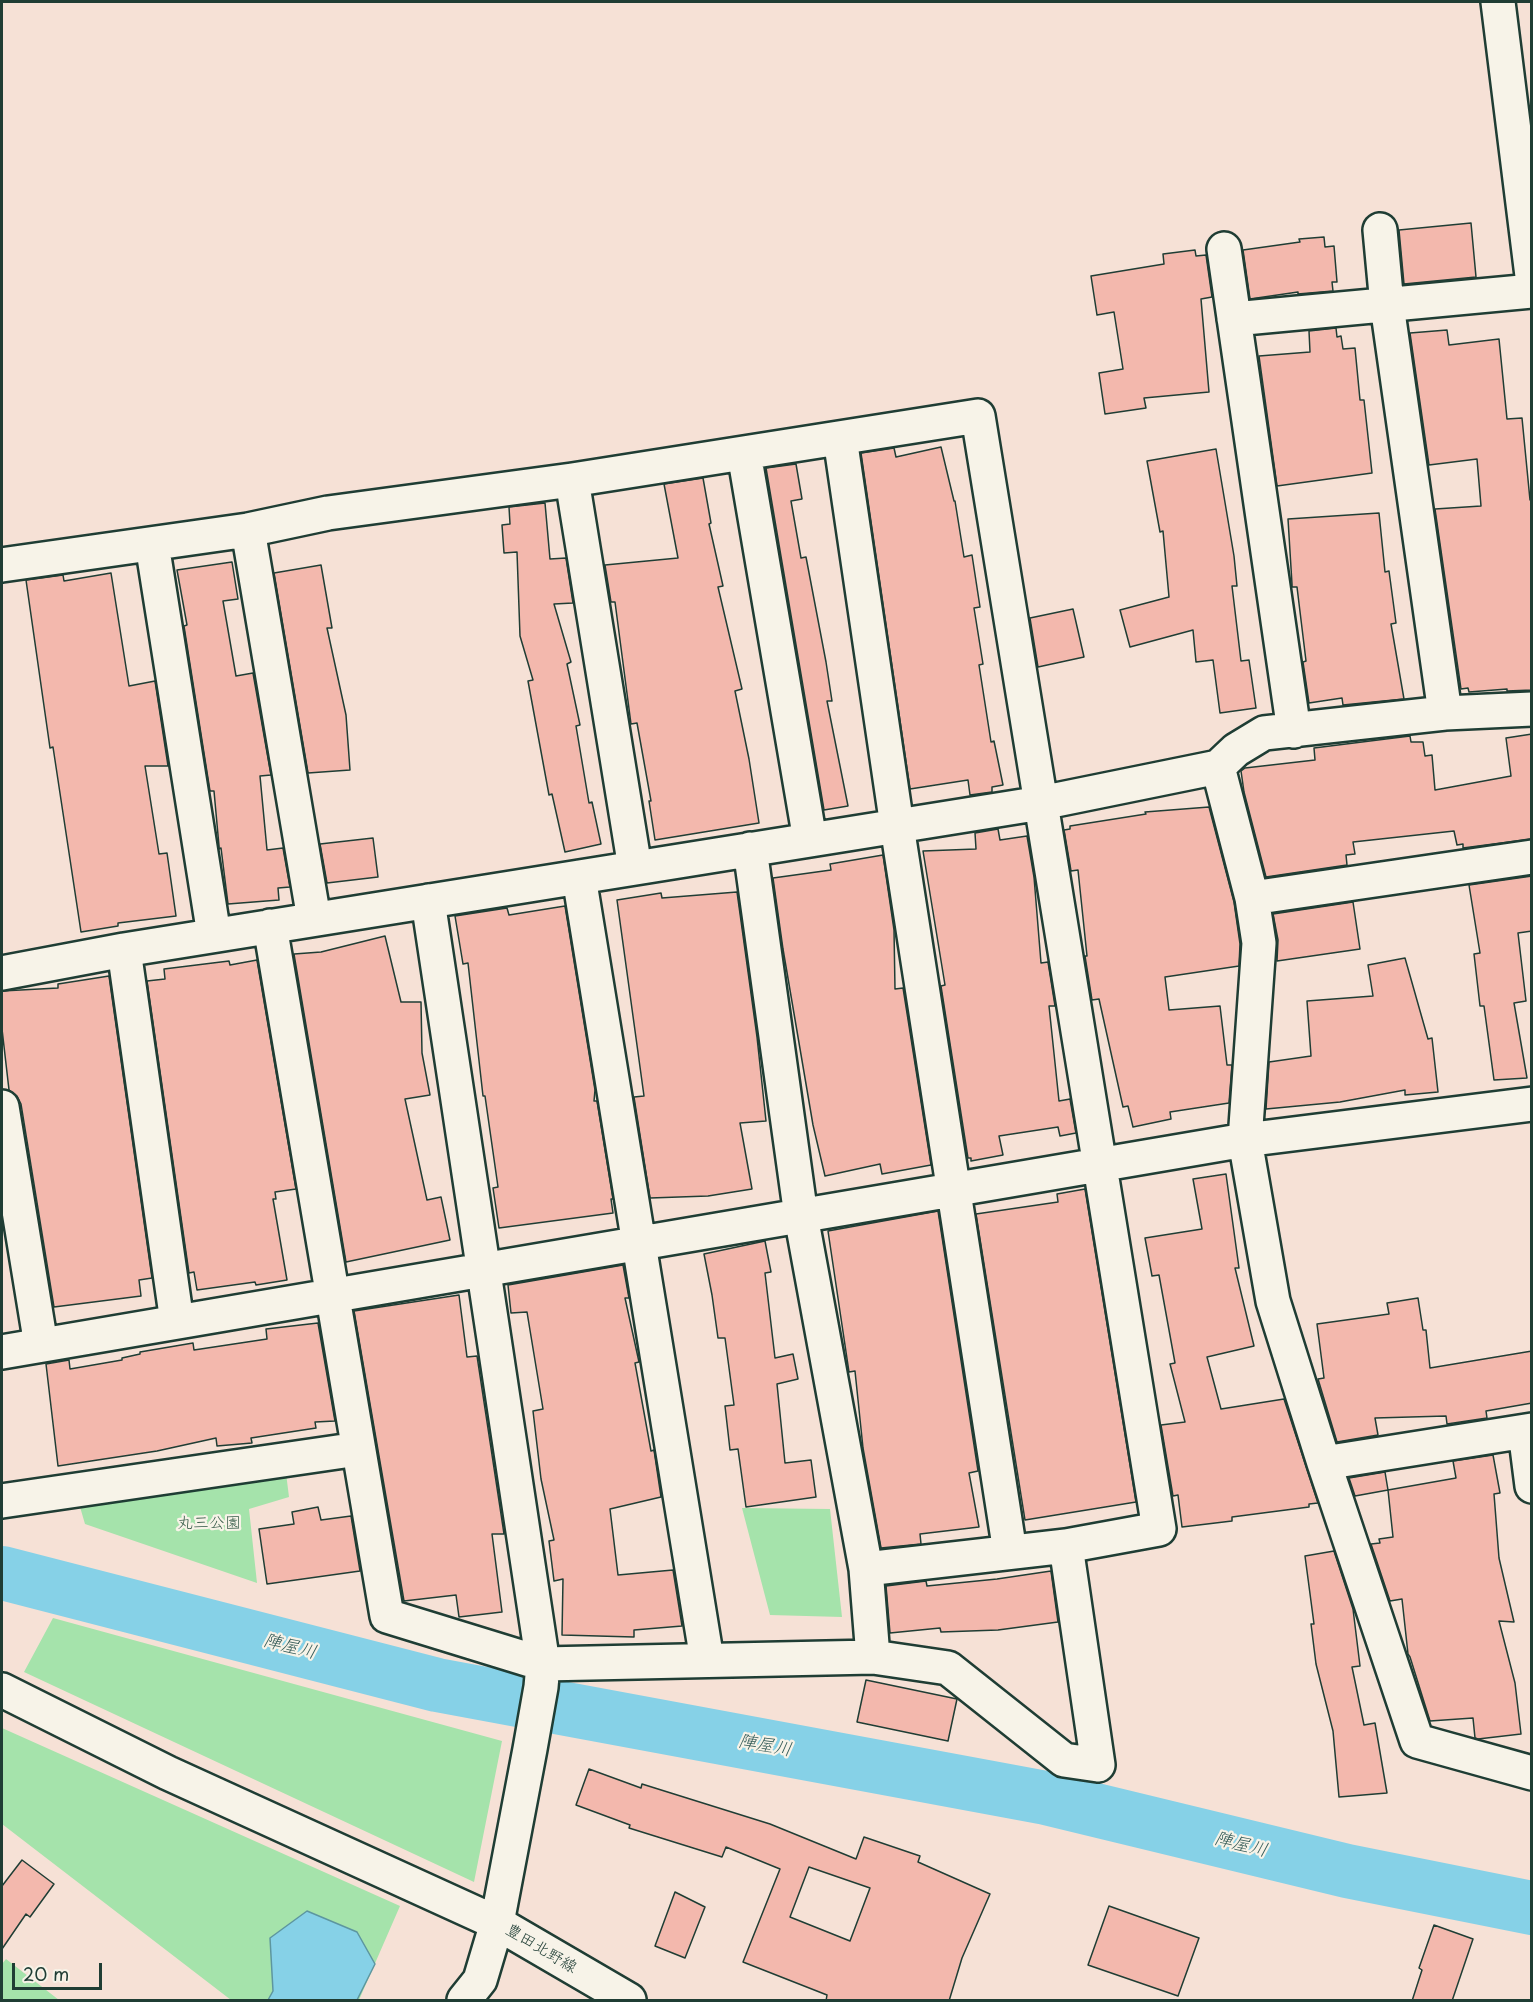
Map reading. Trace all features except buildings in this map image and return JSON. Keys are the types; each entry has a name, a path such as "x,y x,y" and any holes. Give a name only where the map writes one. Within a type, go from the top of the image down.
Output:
{"street":[{"path":"1498,2 1532,276"},
{"path":"1380,230 1387,305 1445,714"},
{"path":"1224,249 1294,731"},
{"path":"1234,319 1532,291"},
{"path":"2,565 248,530 328,513 572,480 978,416 1159,1529 1066,1546 866,1569"},
{"path":"840,438 897,826 1010,1552"},
{"path":"744,453 810,840"},
{"path":"572,480 635,868"},
{"path":"248,530 314,920"},
{"path":"152,544 214,935"},
{"path":"2,973 214,935 1041,803 1218,767 1236,750 1264,733 1445,714 1532,709"},
{"path":"1218,767 1252,898 1259,944 1245,1140 1273,1301 1324,1463 1417,1741 1532,1773"},
{"path":"750,849 801,1216 866,1569 873,1657"},
{"path":"1252,898 1532,857"},
{"path":"579,877 707,1660"},
{"path":"2,1690 168,1773 497,1923 542,1676 484,1269 428,901"},
{"path":"270,927 387,1616 542,1676 707,1660 873,1657 948,1668 1065,1760 1098,1765 1066,1546"},
{"path":"124,950 177,1322"},
{"path":"2,1352 1245,1140 1532,1104"},
{"path":"2,1107 41,1345"},
{"path":"1324,1463 1528,1431 1532,1486"},
{"path":"2,1502 358,1449"},
{"name":"豊田北野線","path":"464,2001 480,1980 497,1923 628,2001"}],"green space":[{"name":"丸三公園","path":"286,1473 289,1497 249,1509 257,1583 85,1524 78,1500"},
{"path":"742,1508 830,1509 842,1617 770,1615"},
{"path":"53,1618 502,1741 474,1882 24,1672"},
{"path":"2,1728 400,1906 359,2000 231,2000 2,1824"},
{"path":"6,1959 59,2000 2,2000 2,1964"}],"water":[{"path":"307,1911 357,1932 375,1964 357,2000 268,2000 273,1991 270,1938"}],"waterway":[{"name":"陣屋川","path":"2,1573 437,1685 1046,1798 1347,1871 1532,1908"}]}
